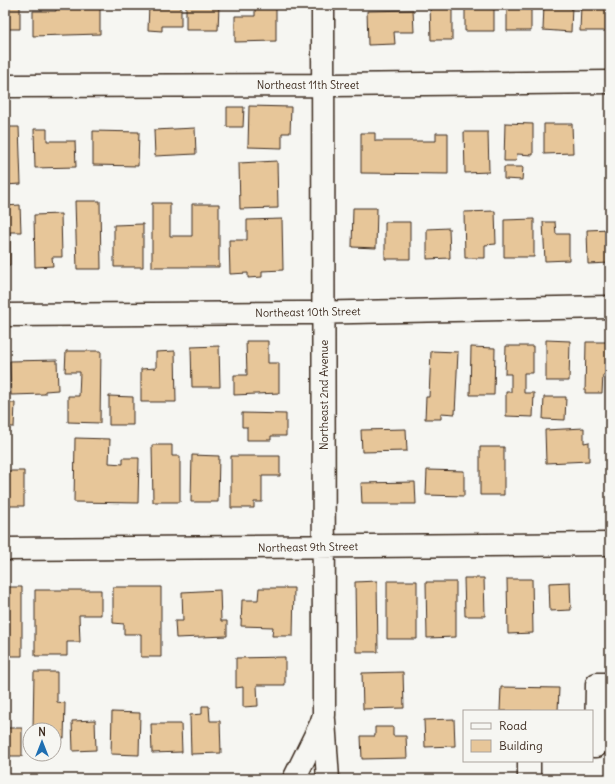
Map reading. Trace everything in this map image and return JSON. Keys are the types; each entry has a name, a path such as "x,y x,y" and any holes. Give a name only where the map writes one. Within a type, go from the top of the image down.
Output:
{"street":[{"name":"Northeast 2nd Avenue","path":"294,779 324,715 323,5"},
{"name":"Northeast 11th Street","path":"5,86 323,86 610,82"},
{"name":"Northeast 10th Street","path":"5,315 324,312 610,307"},
{"name":"Northeast 9th Street","path":"5,549 610,544"},
{"path":"593,746 596,746 597,684 610,684"},
{"path":"324,715 328,779"},
{"path":"529,762 529,779"}],"building":[{"path":"5,5 20,5 20,29 6,29 6,36"},
{"path":"56,5 100,5 100,34 33,36 33,11 56,11"},
{"path":"149,5 181,5 181,26 162,26 162,31 148,30"},
{"path":"186,5 219,5 218,30 186,30"},
{"path":"430,5 452,5 452,40 431,40"},
{"path":"465,5 494,5 494,31 465,31"},
{"path":"507,5 531,5 531,31 507,31"},
{"path":"544,5 572,5 571,32 543,30"},
{"path":"581,5 610,5 610,31 580,31"},
{"path":"276,6 276,41 235,42 235,16 255,16 255,7"},
{"path":"413,10 414,32 394,32 395,44 368,45 367,11"},
{"path":"249,106 291,107 290,133 282,133 282,148 248,147"},
{"path":"227,107 244,107 243,127 227,127"},
{"path":"505,123 533,124 533,155 517,154 516,161 504,161"},
{"path":"544,124 572,124 573,153 544,154"},
{"path":"5,127 19,127 21,184 5,185"},
{"path":"195,128 196,154 155,156 154,130"},
{"path":"34,129 47,129 47,141 75,141 76,167 35,168"},
{"path":"93,131 139,132 138,166 93,165"},
{"path":"464,132 488,132 489,172 465,173"},
{"path":"361,133 375,133 375,141 436,141 436,133 448,133 448,174 361,173"},
{"path":"277,161 278,208 240,209 239,163"},
{"path":"504,167 523,167 522,180 504,179"},
{"path":"75,201 100,201 101,269 77,269"},
{"path":"152,203 170,203 170,236 192,236 192,204 219,204 219,267 152,267"},
{"path":"20,205 21,232 10,232 10,265 5,265 5,206"},
{"path":"353,208 377,208 376,248 352,247"},
{"path":"495,211 496,244 485,245 485,258 465,258 464,212"},
{"path":"61,214 62,257 52,257 53,266 35,267 34,215"},
{"path":"282,219 283,270 262,271 262,277 248,278 248,273 230,274 229,240 247,240 247,220"},
{"path":"534,219 534,257 504,257 504,220"},
{"path":"385,222 410,222 410,259 385,259"},
{"path":"543,222 555,222 556,234 569,234 569,260 545,261"},
{"path":"143,224 143,267 114,267 114,225"},
{"path":"449,228 450,258 427,259 427,229"},
{"path":"610,229 610,263 588,264 587,230"},
{"path":"546,340 570,341 569,381 546,381"},
{"path":"246,341 268,341 268,363 279,363 279,393 234,395 234,375 247,375"},
{"path":"586,342 608,342 607,375 603,375 602,393 585,393"},
{"path":"219,346 220,387 192,387 191,347"},
{"path":"506,346 533,346 533,373 524,373 524,393 534,393 533,417 506,416 506,392 511,392 511,374 505,374"},
{"path":"471,347 495,348 494,395 470,395"},
{"path":"66,351 101,351 100,423 68,422 68,396 79,396 80,372 65,372"},
{"path":"175,351 176,402 141,402 141,369 156,368 156,352"},
{"path":"431,351 458,352 455,414 441,413 441,419 425,419 426,397 429,397"},
{"path":"57,360 58,390 45,391 45,394 11,395 10,361"},
{"path":"109,396 133,397 133,425 109,425"},
{"path":"544,397 566,397 565,420 543,419"},
{"path":"5,403 15,403 14,427 5,427"},
{"path":"242,413 286,414 286,436 271,436 271,440 247,440 247,427 242,427"},
{"path":"584,428 584,443 589,442 589,461 546,463 545,430"},
{"path":"406,429 407,451 362,452 361,430"},
{"path":"75,438 110,439 109,463 123,464 123,458 139,458 138,503 74,502"},
{"path":"152,445 172,445 172,456 180,456 180,502 153,502"},
{"path":"480,447 504,447 504,495 480,495"},
{"path":"192,455 219,456 218,502 191,502"},
{"path":"231,456 280,456 280,476 262,476 262,502 254,502 254,508 231,508"},
{"path":"427,470 464,471 464,496 426,495"},
{"path":"5,471 24,471 24,506 5,506"},
{"path":"415,482 416,504 362,504 361,483"},
{"path":"464,578 484,578 485,616 465,616"},
{"path":"507,579 532,579 533,633 508,634"},
{"path":"377,581 378,652 356,652 355,582"},
{"path":"387,581 417,581 417,639 387,639"},
{"path":"426,582 456,582 456,637 427,638"},
{"path":"570,582 571,610 550,611 549,583"},
{"path":"5,587 22,587 22,656 5,656"},
{"path":"113,587 161,587 161,657 141,657 141,634 124,634 124,624 113,623"},
{"path":"259,588 294,588 293,636 272,636 273,627 241,626 242,600 258,600"},
{"path":"35,590 101,590 101,615 79,615 80,642 67,642 67,656 35,656"},
{"path":"220,590 221,621 227,621 227,636 176,638 175,621 183,621 182,592"},
{"path":"285,657 285,685 257,685 258,706 243,707 243,687 236,688 236,658"},
{"path":"34,672 57,672 57,702 65,703 64,738 62,738 62,722 33,722"},
{"path":"403,672 404,708 363,709 362,673"},
{"path":"501,687 559,688 558,710 500,710"},
{"path":"202,706 209,706 210,721 220,721 221,753 191,754 190,715 202,714"},
{"path":"5,711 7,711 7,728 22,728 22,756 5,756"},
{"path":"112,712 140,713 139,755 111,754"},
{"path":"454,719 455,746 425,747 424,720"},
{"path":"95,720 96,750 73,751 72,721"},
{"path":"151,724 181,724 182,752 152,753"},
{"path":"375,727 393,727 393,736 406,736 407,758 362,759 361,736 375,736"}]}
